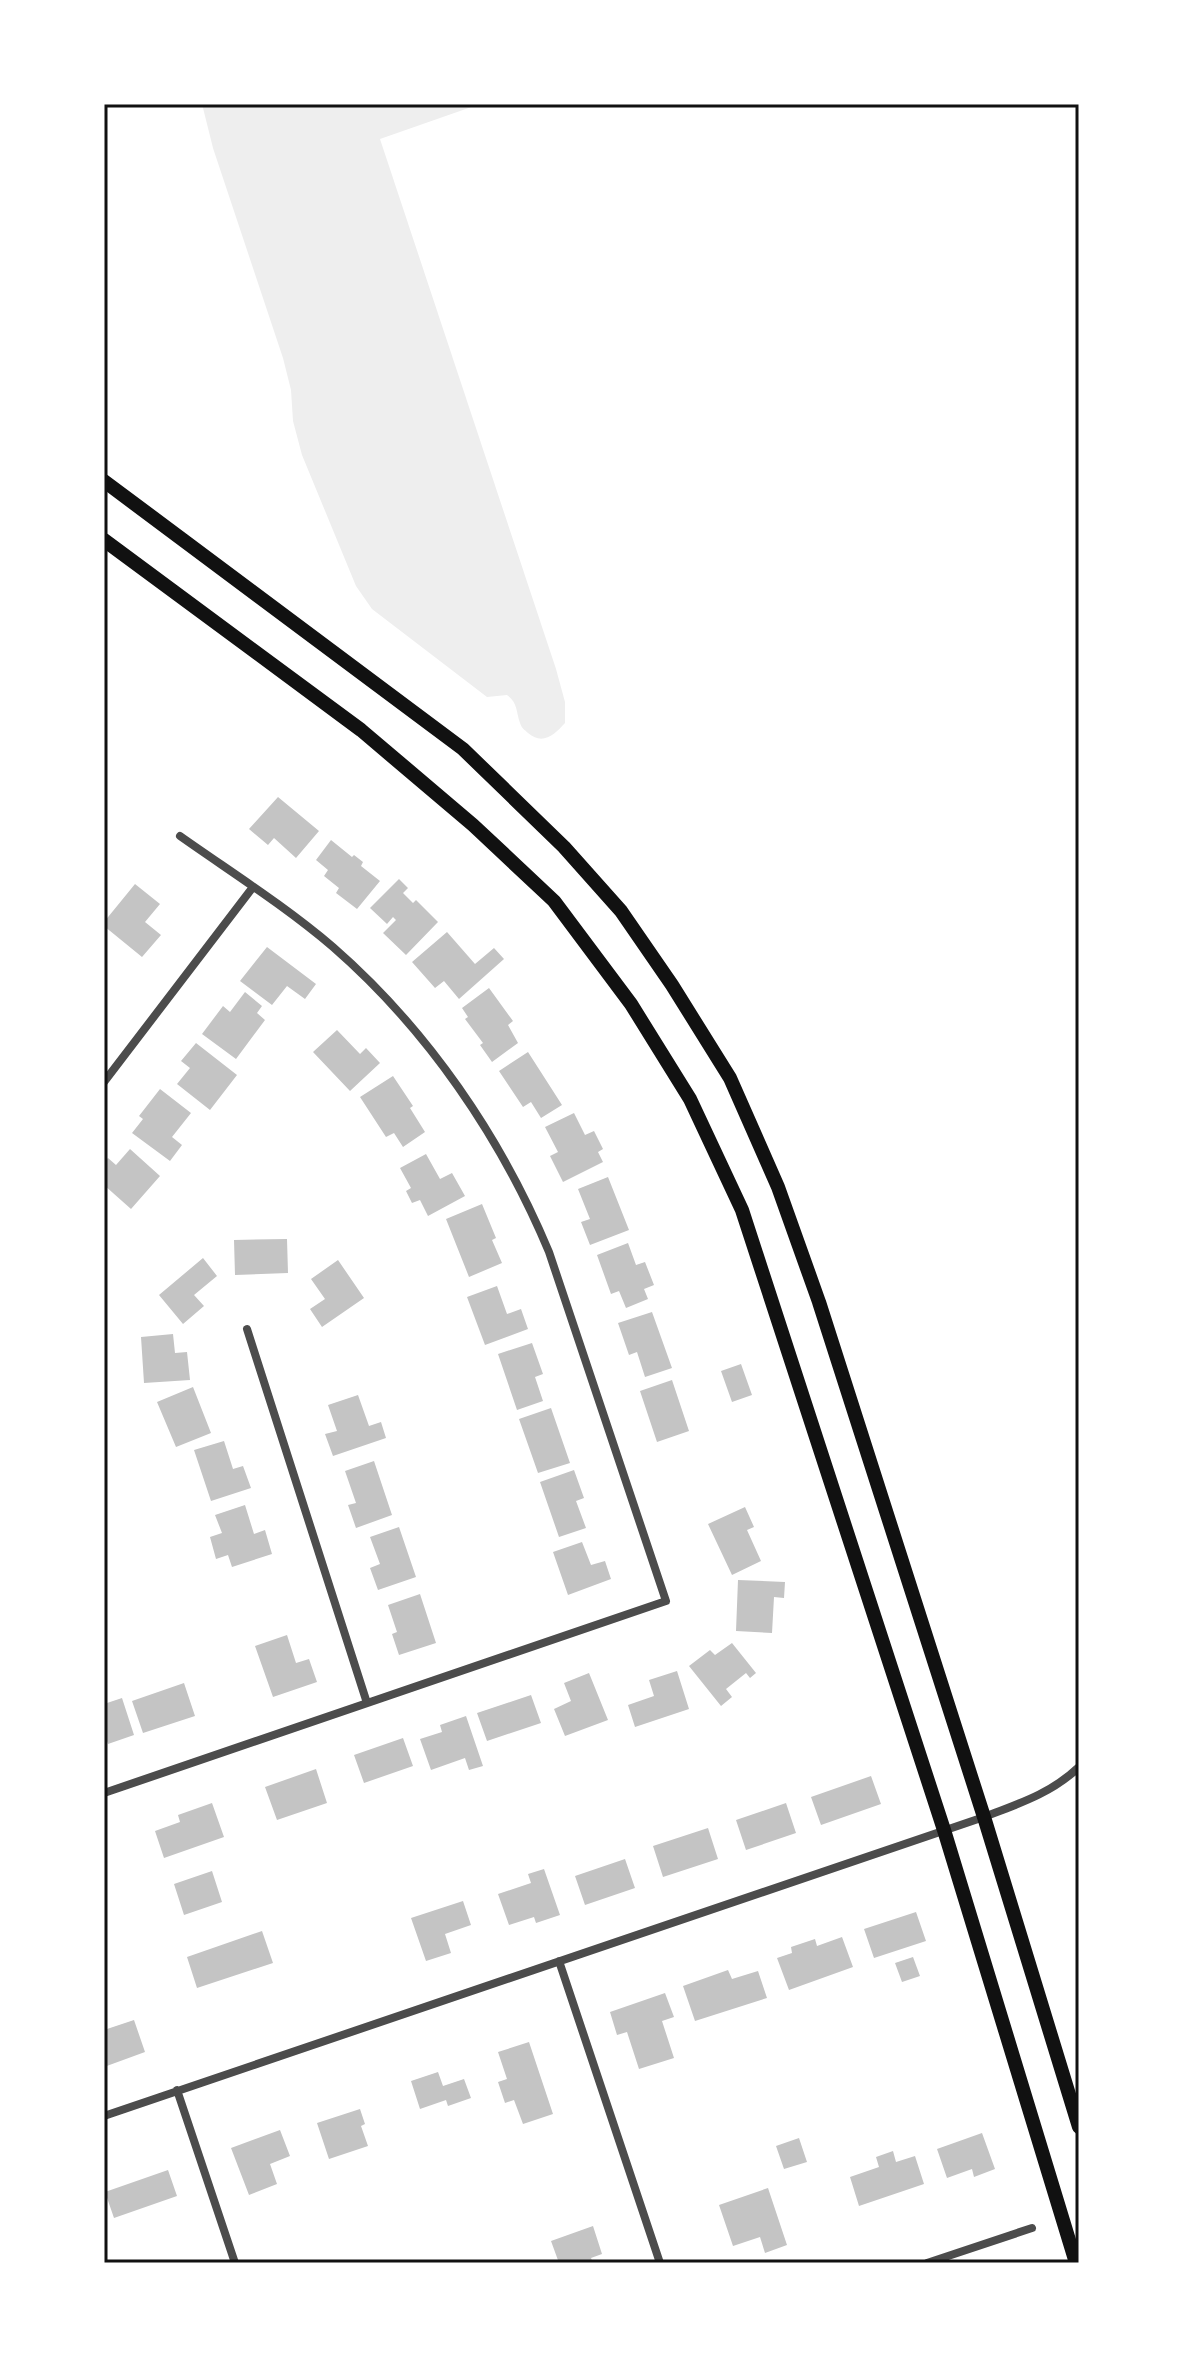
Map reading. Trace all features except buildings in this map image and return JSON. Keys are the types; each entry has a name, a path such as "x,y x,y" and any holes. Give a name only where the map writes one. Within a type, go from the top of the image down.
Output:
{"main road":[{"path":"104,481 463,749 564,847 621,911 730,1078 778,1187 824,1317 984,1817 1079,2127"},
{"path":"104,540 361,730 473,825 554,901 631,1004 690,1099 742,1210 944,1830 1076,2263"}],"street":[{"path":"104,1793 666,1601 565,1296 531,1209 456,1085 403,1017 331,946 180,836"},
{"path":"104,1082 253,887"},
{"path":"247,1329 367,1703"},
{"path":"104,2116 984,1817 1042,1794 1067,1779 1079,1767"},
{"path":"559,1961 660,2263"},
{"path":"177,2090 235,2263"},
{"path":"927,2263 1032,2228"}],"shaded area":[{"path":"202,104 480,104 380,139 556,669 565,702 565,723 548,737 533,737 522,727 511,698 507,695 487,697 372,609 356,586 302,455 283,358 213,148"}]}
